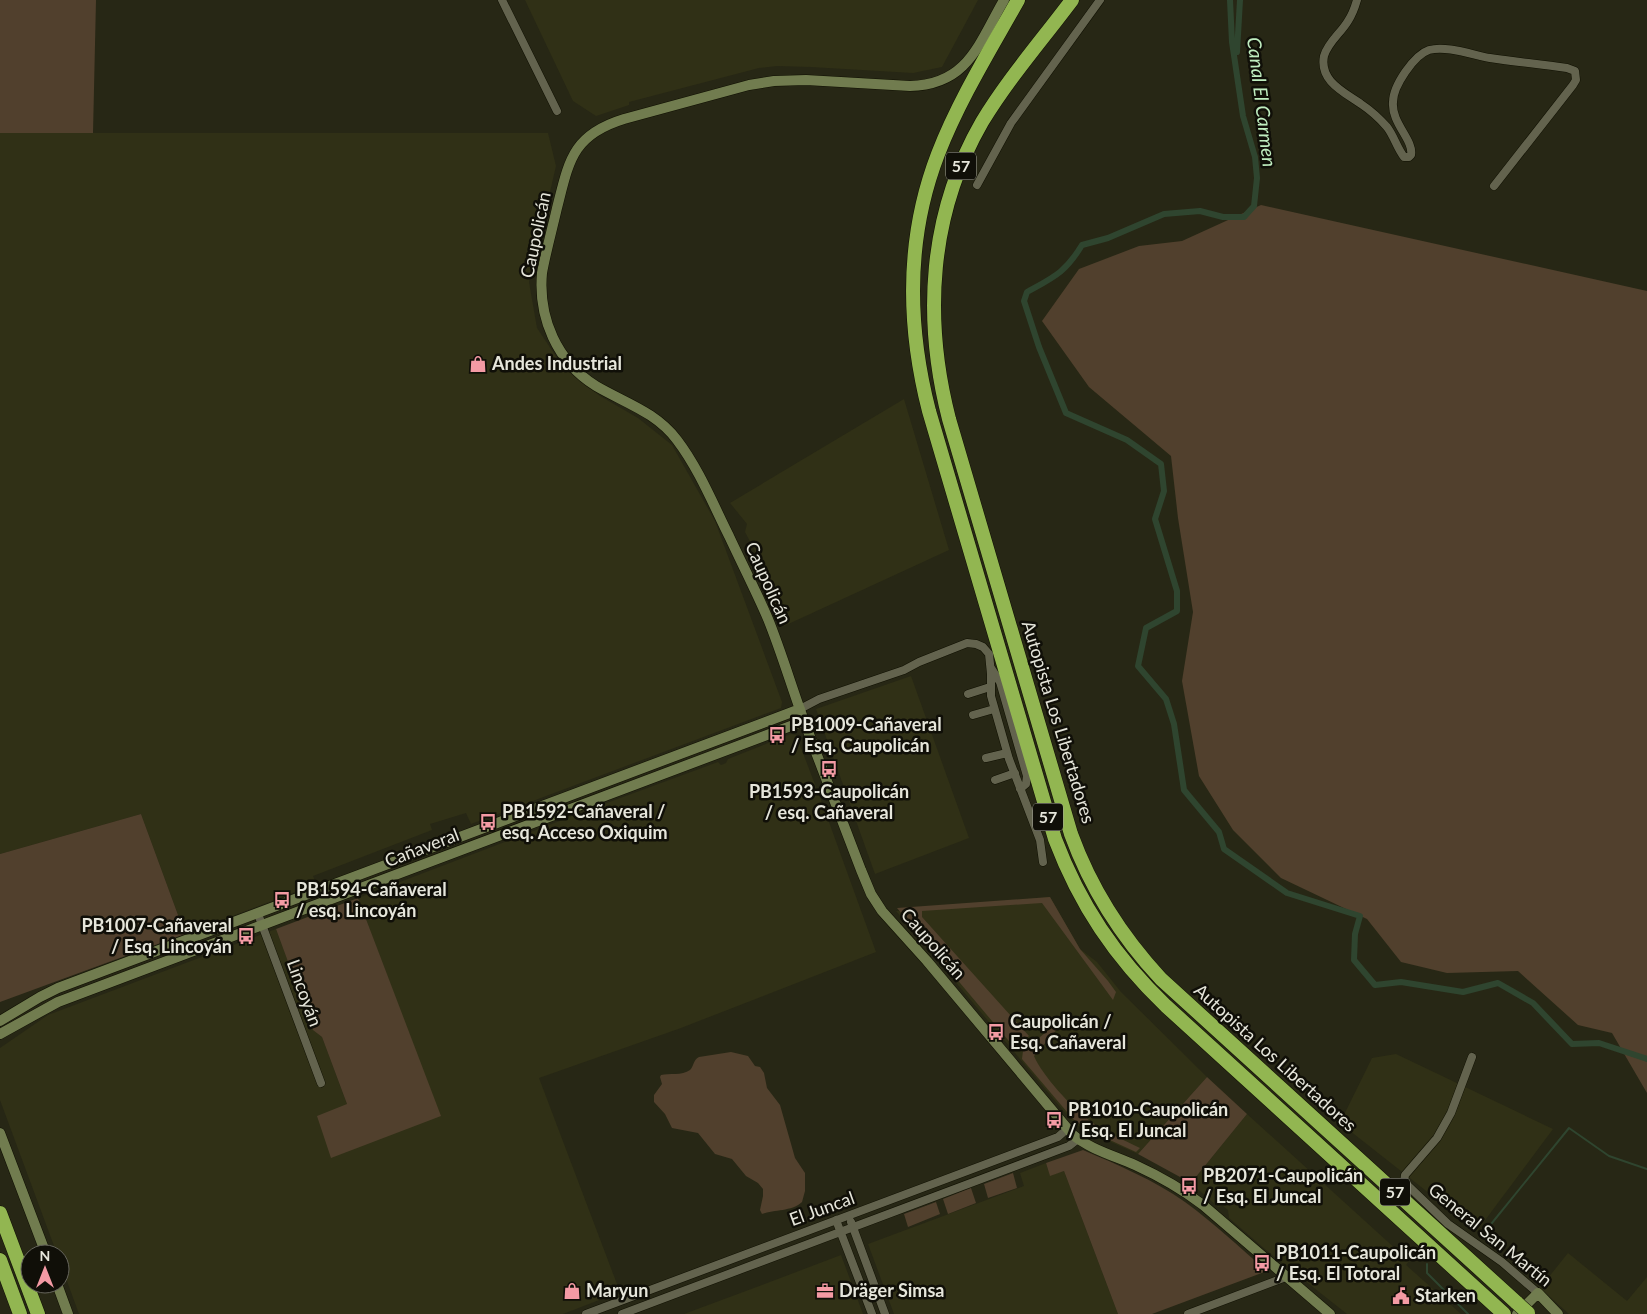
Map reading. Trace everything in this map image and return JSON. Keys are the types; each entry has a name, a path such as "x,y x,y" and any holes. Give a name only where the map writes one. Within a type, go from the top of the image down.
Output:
{"highway":[{"name":"Autopista Los Libertadores","path":"1018,0 951,125 932,174 922,209 915,246 913,316 919,368 929,411 1055,839 1069,874 1087,908 1115,950 1143,984 1192,1031 1504,1314"},
{"name":"Autopista Los Libertadores","path":"1072,0 992,106 965,156 952,192 942,229 936,264 933,306 936,358 944,402 1068,826 1084,868 1100,898 1123,934 1151,968 1517,1309 1528,1314"},
{"path":"0,1213 38,1314"},
{"path":"0,1260 20,1314"}],"street":[{"path":"502,0 557,111"},
{"name":"Caupolicán","path":"1004,0 968,62 958,72 932,84 910,86 800,80 774,81 749,85 624,118 604,126 585,139 571,158 566,173 545,256 541,281 543,310 551,334 563,356 579,373 596,386 639,407 654,417 668,428 687,453 769,621 804,721 861,870 875,900 1067,1129 1078,1139 1137,1166 1184,1191 1203,1205 1330,1314"},
{"path":"977,185 1011,123 1100,0"},
{"path":"1357,0 1348,22 1324,56 1327,77 1337,89 1362,105 1380,121 1392,135 1404,157 1409,157 1412,149 1398,124 1392,103 1402,76 1423,53 1431,50 1450,50 1489,58 1567,68 1575,71 1576,80 1573,85 1494,186"},
{"path":"800,709 819,699 904,670 967,643 983,647 989,654 991,668 990,688 994,709 1007,752 1040,840 1043,862"},
{"path":"991,668 1000,682 1027,776 1026,784 1020,789"},
{"path":"968,694 990,688"},
{"name":"Cañaveral","path":"0,1021 58,988 800,709"},
{"path":"973,715 994,709"},
{"name":"Cañaveral","path":"0,1034 58,1002 804,721"},
{"path":"986,758 1007,752"},
{"path":"995,780 1015,774"},
{"name":"Lincoyán","path":"258,914 321,1083"},
{"name":"General San Martín","path":"1472,1057 1451,1113 1437,1138 1405,1175 1403,1180 1448,1224 1502,1262 1538,1293 1558,1314"},
{"name":"El Juncal","path":"586,1314 1058,1137 1067,1129"},
{"path":"0,1133 42,1244"},
{"name":"El Juncal","path":"622,1314 1069,1146 1078,1139"},
{"path":"848,1216 885,1314"},
{"path":"836,1220 872,1314"},
{"path":"1188,1314 1286,1277"},
{"path":"1517,1309 1538,1293"},
{"path":"61,1294 68,1314"}],"shaded area":[{"path":"0,0 96,0 93,133 0,133"},
{"path":"525,0 978,0 942,67 913,73 811,67 777,66 759,68 629,102 629,105 596,116 573,101"},
{"path":"0,133 548,133 556,166 529,282 537,328 563,367 600,396 638,418 672,445 715,521 782,702 781,708 471,824 466,813 430,824 432,830 313,876 316,884 185,934 141,814 0,854"},
{"path":"1261,205 1647,291 1647,1093 1612,1033 1578,1025 1518,971 1447,973 1401,962 1367,919 1281,878 1233,830 1199,776 1182,681 1193,612 1178,518 1171,456 1089,387 1042,321 1079,269 1139,246 1182,241"},
{"path":"904,399 949,550 784,626 758,557 745,532 747,524 730,503"},
{"path":"911,676 969,838 875,874 816,709"},
{"path":"791,734 796,735 876,952 681,1028 539,1078 620,1292 563,1314 79,1314 70,1289 70,1244 53,1244 0,1100 0,1048 48,1015 276,929 313,1029 322,1037 347,1104 440,1116 358,898 718,762 721,765 726,763 728,759"},
{"path":"141,814 185,934 0,1002 0,854"},
{"path":"1050,897 1080,949 1097,962 1121,992 1207,1077 1138,1154 1084,1130 1072,1121 896,911"},
{"path":"1050,897 1080,949 1116,992 1113,1000 1042,903 922,911 922,917 1029,1036 1013,1046 897,908"},
{"path":"358,898 441,1116 331,1158 317,1116 347,1104 322,1037 313,1030 276,929"},
{"path":"1068,1014 1066,1019 1034,1056 1050,1081 1074,1108 1100,1128 1140,1148 1136,1152 1088,1130 1073,1119 1022,1059 1023,1051"},
{"path":"731,1052 748,1056 755,1066 760,1067 764,1073 767,1088 780,1105 795,1158 805,1173 805,1191 802,1202 788,1209 762,1214 760,1210 763,1189 758,1183 746,1176 732,1159 715,1154 698,1133 672,1128 665,1114 654,1102 654,1095 662,1084 661,1075 687,1072 699,1057"},
{"path":"1396,1054 1553,1129 1477,1231 1340,1123 1372,1058"},
{"path":"1207,1077 1247,1114 1191,1183 1138,1154"},
{"path":"1247,1114 1409,1261 1406,1265 1461,1314 1347,1314 1229,1218 1228,1210 1223,1206 1218,1207 1191,1183"},
{"path":"1083,1150 1136,1173 1173,1194 1206,1218 1267,1271 1152,1314 1118,1314 1064,1171 1050,1176 1046,1163"},
{"path":"1046,1163 1050,1175 1064,1171 1118,1314 894,1314 868,1244 1024,1186 1020,1173"},
{"path":"1013,1173 1017,1188 988,1198 984,1184"},
{"path":"971,1188 976,1203 948,1214 943,1199"},
{"path":"936,1202 940,1214 908,1227 904,1214"},
{"path":"1568,1253 1627,1301 1647,1277 1647,1314 1569,1314 1540,1288"},
{"path":"841,1255 863,1314 684,1314 762,1285"}],"waterway":[{"path":"1230,0 1232,42 1243,116 1255,157 1257,178 1254,206 1244,217 1223,217 1200,211 1164,214 1108,238 1082,245 1064,268 1027,292 1024,301 1039,347 1066,413 1127,440 1161,464 1164,491 1155,519 1177,591 1177,611 1146,628 1138,666 1166,699 1174,724 1184,790 1219,832 1224,849 1287,893 1360,916 1355,934 1354,960 1375,985 1401,982 1463,992 1498,983 1533,1003 1572,1044 1599,1043 1647,1059"},
{"name":"Canal El Carmen","path":"1237,52 1240,0"},
{"path":"1483,1234 1569,1128 1609,1156 1647,1169"},
{"path":"1427,1264 1427,1273 1468,1314"}],"place":[{"name":"Andes Industrial","path":"478,364"},
{"name":"PB1009-Cañaveral / Esq. Caupolicán","path":"777,735"},
{"name":"PB1593-Caupolicán / esq. Cañaveral","path":"829,769"},
{"name":"PB1592-Cañaveral / esq. Acceso Oxiquim","path":"488,822"},
{"name":"PB1594-Cañaveral / esq. Lincoyán","path":"282,900"},
{"name":"PB1007-Cañaveral / Esq. Lincoyán","path":"246,936"},
{"name":"Caupolicán / Esq. Cañaveral","path":"996,1032"},
{"name":"PB1010-Caupolicán / Esq. El Juncal","path":"1054,1120"},
{"name":"PB2071-Caupolicán / Esq. El Juncal","path":"1189,1186"},
{"name":"PB1011-Caupolicán / Esq. El Totoral","path":"1262,1263"},
{"name":"Maryun","path":"572,1291"},
{"name":"Dräger Simsa","path":"825,1291"},
{"name":"Starken","path":"1401,1296"}]}
